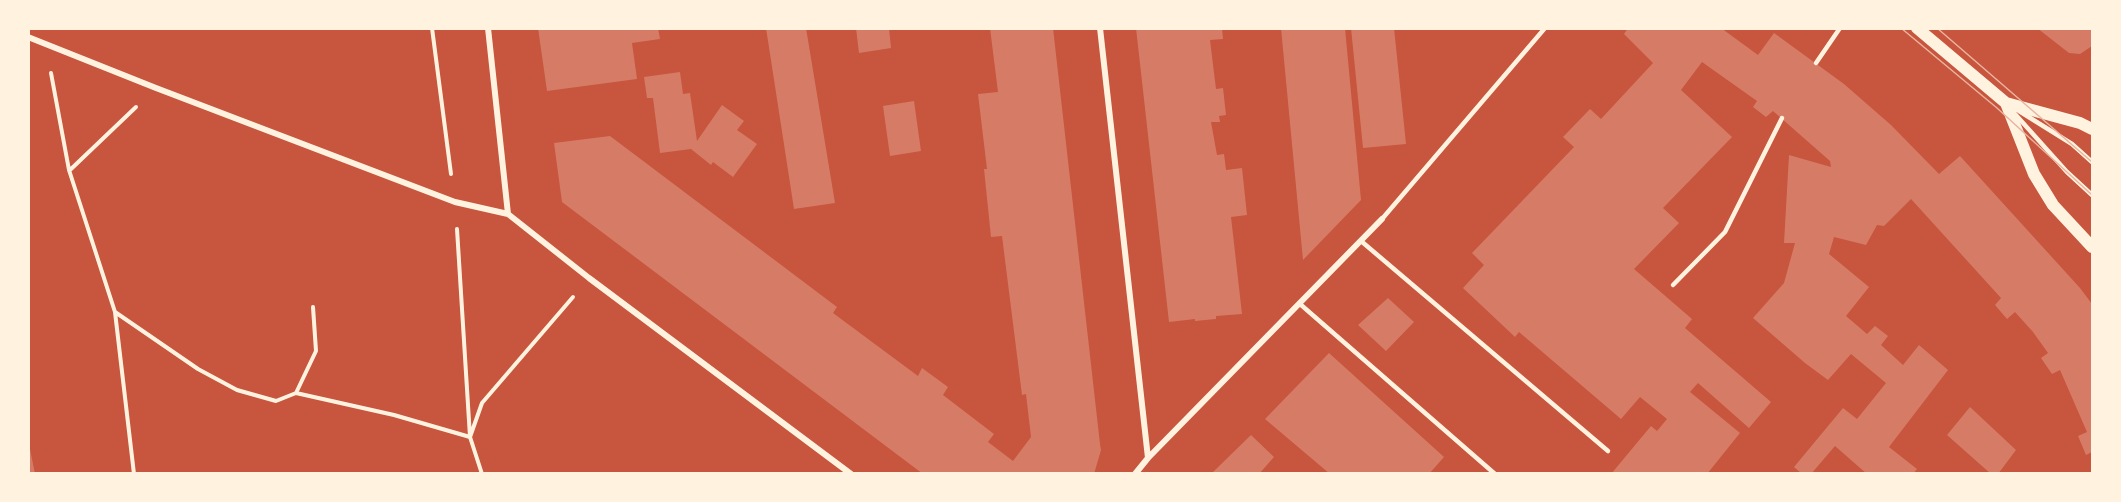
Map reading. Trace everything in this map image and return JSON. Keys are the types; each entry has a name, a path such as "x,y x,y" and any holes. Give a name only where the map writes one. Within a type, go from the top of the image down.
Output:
{"main road":[{"path":"1917,28 2006,103 2080,123 2092,129"},
{"path":"2006,103 2034,174 2053,205 2092,247"}],"street":[{"path":"488,28 508,214"},
{"path":"1100,28 1148,458"},
{"path":"28,37 455,202 508,214 589,278 850,474"},
{"path":"1135,474 1382,219"}],"lane":[{"path":"1382,219 1545,28"},
{"path":"1816,63 1840,28"},
{"path":"2006,103 2072,144 2092,162"},
{"path":"2006,103 2067,172 2092,195"},
{"path":"1673,285 1725,232 1782,118"},
{"path":"1361,241 1608,451"},
{"path":"1300,304 1495,474"}],"path":[{"path":"432,28 455,202 470,437 482,474"},
{"path":"45,44 69,170 115,312 134,474"},
{"path":"69,170 156,88"},
{"path":"470,437 482,403 589,278"},
{"path":"296,393 316,351 313,307"},
{"path":"115,312 198,369 237,390 276,401 296,393 394,415 470,437"}],"building":[{"path":"538,28 658,28 660,39 632,43 637,79 547,91"},
{"path":"766,28 806,28 835,203 794,209"},
{"path":"856,28 889,28 891,48 859,53"},
{"path":"990,28 1053,28 1101,450 1094,474 923,474 562,202 554,143 610,136 837,307 833,313 918,376 922,368 948,387 943,395 994,434 988,442 1013,461 1031,437 1026,394 1022,395 1002,236 991,237 984,169 987,169 978,94 998,92"},
{"path":"1136,28 1222,28 1223,39 1210,40 1216,89 1223,88 1226,115 1219,116 1220,122 1211,122 1217,155 1224,154 1226,170 1242,168 1247,215 1231,217 1242,314 1216,316 1216,319 1169,322"},
{"path":"1281,28 1345,28 1361,200 1303,260"},
{"path":"1351,28 1394,28 1406,144 1363,148"},
{"path":"1628,28 1721,28 1758,55 1774,33 1844,84 1891,125 1939,174 1960,156 2092,304 2092,452 2086,455 2078,436 2087,432 2060,370 2052,374 2041,358 2048,353 2033,332 2015,312 2007,319 1995,305 2001,298 1911,199 1884,226 1877,225 1866,245 1834,237 1829,254 1869,287 1846,316 1867,334 1875,326 1888,336 1881,345 1903,365 1919,345 1948,370 1889,447 1917,469 1913,474 1867,474 1835,446 1811,474 1802,474 1794,467 1843,408 1857,419 1886,383 1851,354 1828,380 1753,318 1784,283 1795,243 1784,243 1789,155 1831,167 1830,161 1773,111 1766,117 1753,107 1757,101 1702,62 1681,90 1732,137 1663,208 1679,223 1634,269 1692,319 1685,328 1771,402 1749,428 1698,383 1690,392 1740,433 1707,474 1611,474 1651,426 1657,431 1667,419 1640,397 1621,419 1519,332 1515,337 1463,288 1484,265 1472,253 1574,147 1563,137 1590,109 1601,119 1653,63 1624,34"},
{"path":"2037,28 2092,28 2092,46 2080,54 2069,53"},
{"path":"680,72 683,94 690,93 697,141 722,105 744,121 737,130 757,144 733,177 713,162 711,165 691,149 660,153 653,98 647,98 644,77"},
{"path":"914,101 921,151 890,156 883,106"},
{"path":"1388,298 1414,322 1386,351 1358,325"},
{"path":"1329,353 1444,457 1429,474 1330,474 1265,419"},
{"path":"1970,407 2016,450 1998,474 1991,474 1947,435"},
{"path":"1251,435 1274,457 1259,474 1211,474"},
{"path":"28,449 30,449 35,474 28,474"}],"tram line":[{"path":"1901,28 1997,108 2092,195"},
{"path":"1937,28 2092,162"}]}
